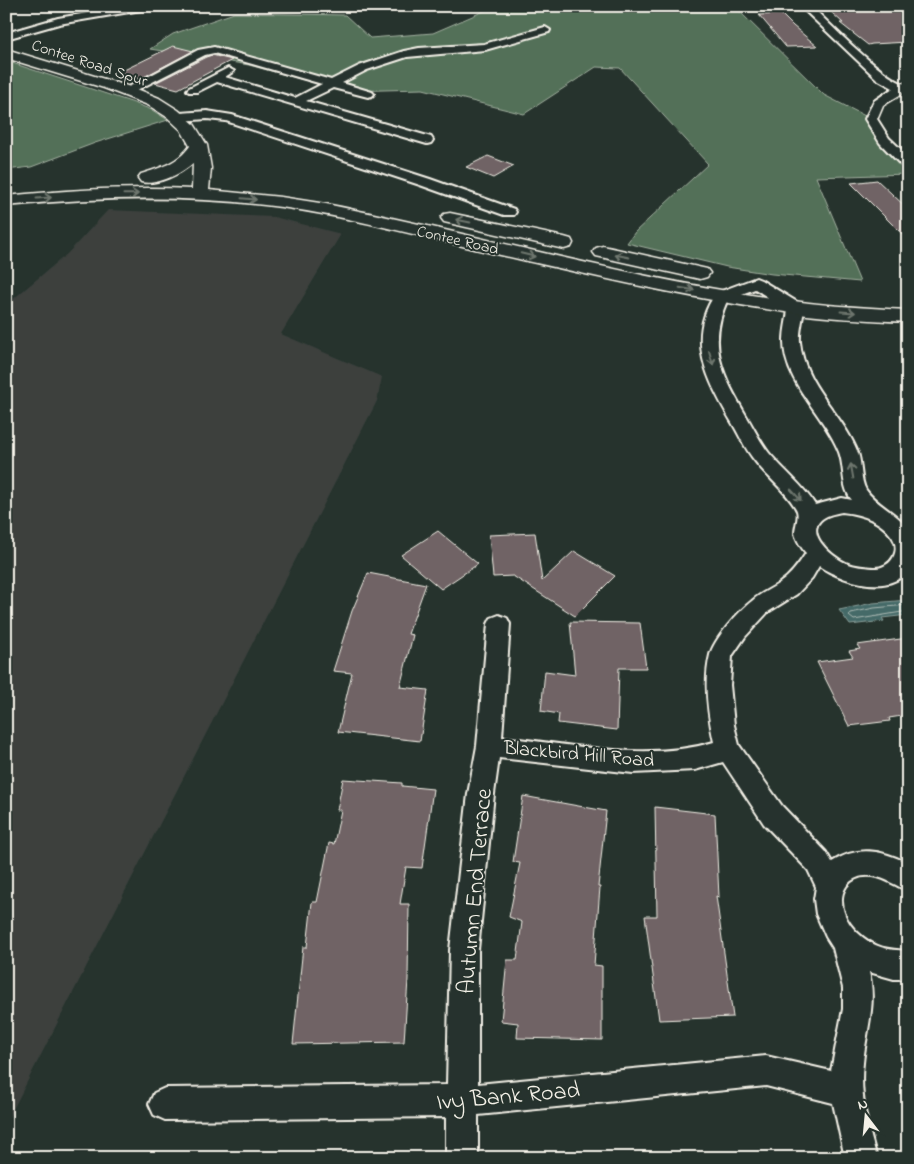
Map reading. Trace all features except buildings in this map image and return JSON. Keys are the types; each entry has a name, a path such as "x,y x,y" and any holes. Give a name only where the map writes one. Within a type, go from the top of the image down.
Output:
{"street":[{"path":"6,36 58,21 147,6"},
{"path":"805,6 881,77 905,88"},
{"path":"295,102 363,68 404,54 419,51 485,47 545,30"},
{"path":"129,90 202,52 214,50 368,94"},
{"name":"Contee Road Spur","path":"6,54 129,90 157,103 180,117 199,145 203,160 202,187"},
{"path":"194,90 249,60"},
{"path":"216,78 427,140"},
{"path":"905,88 878,103 871,119 884,140 908,164"},
{"name":"Contee Road","path":"180,117 207,115 228,118 425,182 509,212"},
{"path":"147,178 176,168 190,160 199,145"},
{"name":"Contee Road","path":"6,185 72,180 147,178 370,219 658,284 722,296 796,308 908,316"},
{"name":"Contee Road","path":"6,201 202,187 289,190 394,206"},
{"name":"Contee Road","path":"431,214 700,273 756,283 846,294 908,299"},
{"path":"811,563 834,567 849,574 864,577 885,575 904,565 907,546 905,537 889,521 875,512 856,491 849,454 841,437 804,380 796,362 792,341 796,308 756,283 722,296 712,316 709,329 709,350 716,375 760,456 806,506 808,522 806,532 811,563 789,588 760,606 737,631 721,654 718,685 722,725 728,749 773,815 817,861 830,885"},
{"path":"808,522 816,513 828,507 842,505 859,507 875,512"},
{"name":"Autumn End Terrace","path":"462,1158 464,950 481,794 489,746 499,624"},
{"name":"Blackbird Hill Road","path":"489,746 633,762 694,759 728,749"},
{"path":"801,843 837,859 859,863 875,863 891,868 908,878"},
{"path":"859,863 847,867 837,874 830,885 828,898 835,926 845,940 858,952 875,961 900,965"},
{"path":"845,940 854,971 858,996 854,1033 848,1054 848,1091 853,1133 861,1158"},
{"path":"858,996 870,980 900,965"},
{"name":"Ivy Bank Road","path":"164,1104 462,1101 766,1070 848,1091"}],"shaded area":[{"path":"108,210 274,217 341,234 281,334 382,377 377,401 6,1123 6,305 67,254"}],"green space":[{"path":"503,6 734,6 824,95 871,119 908,164 908,174 816,177 860,282 772,274 727,267 627,243 635,232 708,164 620,68 596,67 524,114 423,89 344,91 249,65 150,49 173,34 234,13 345,15 370,38 433,33 491,8"},
{"path":"6,61 131,102 152,110 168,120 95,143 31,167 6,170"}],"water":[{"path":"908,600 908,615 882,618 884,621 850,625 839,610 873,603"}]}
